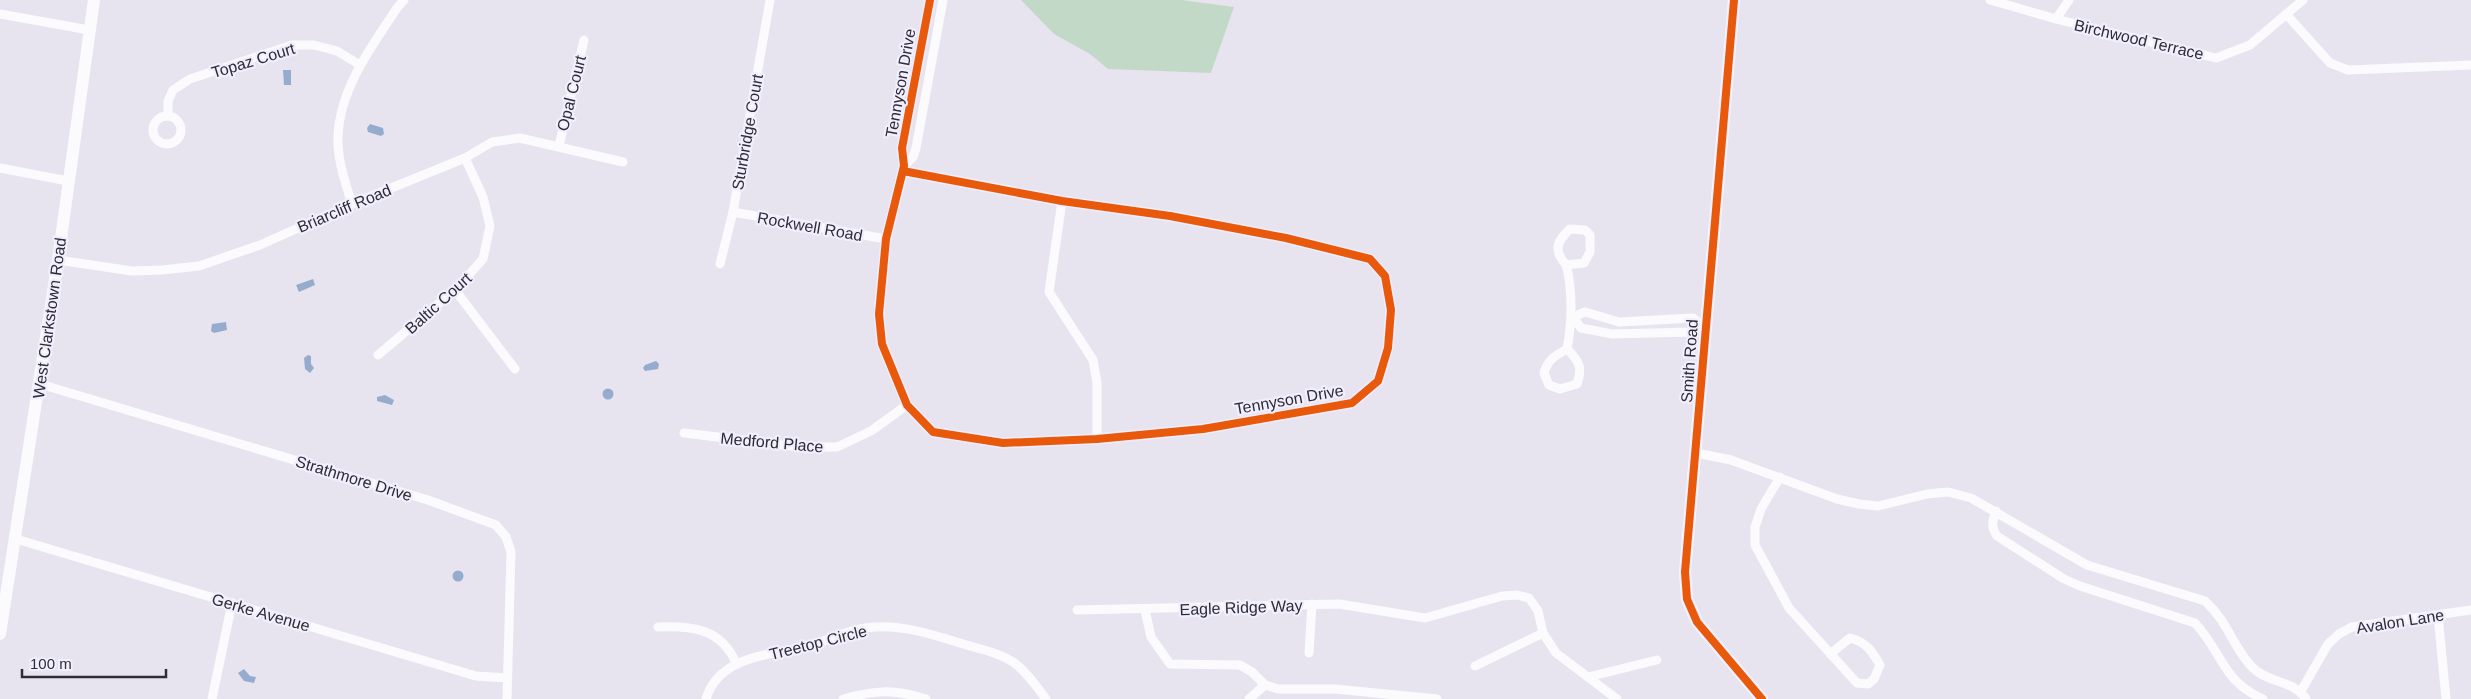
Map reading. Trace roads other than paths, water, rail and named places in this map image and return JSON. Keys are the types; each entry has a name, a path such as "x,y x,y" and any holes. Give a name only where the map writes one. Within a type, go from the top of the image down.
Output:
{"street":[{"name":"West Clarkstown Road","path":"0,634 40,384 94,0"},
{"path":"352,204 341,168 338,136 344,106 360,65 404,0"},
{"name":"Sturbridge Court","path":"720,264 733,212 770,0"},
{"name":"Tennyson Drive","path":"903,168 1062,201 1170,216 1286,238 1370,259 1385,276 1390,310 1388,348 1378,381 1352,403 1203,429 1097,439 1003,443 933,432 907,405 882,344 879,314 886,239 903,168 902,148 930,0"},
{"name":"Tennyson Drive","path":"903,168 913,157 916,148 943,0"},
{"name":"Smith Road","path":"1732,0 1703,325 1696,453 1685,572 1687,599 1697,622 1762,699"},
{"name":"Birchwood Terrace","path":"1990,0 2056,19 2216,58 2250,45 2303,0"},
{"path":"2056,19 2069,0"},
{"path":"0,14 89,30"},
{"path":"2286,14 2330,63 2348,70 2471,65"},
{"name":"Opal Court","path":"559,146 584,40"},
{"name":"Topaz Court","path":"168,116 168,101 173,90 190,79 292,45 314,45 337,51 360,65"},
{"name":"Briarcliff Road","path":"58,260 132,271 199,266 260,245 352,204 465,158 492,142 520,138 623,162"},
{"name":"Baltic Court","path":"378,355 455,290 483,259 490,226 483,197 465,158"},
{"path":"0,168 68,181"},
{"path":"1062,201 1049,292 1093,360 1097,382 1097,439"},
{"name":"Rockwell Road","path":"733,212 886,239"},
{"path":"1566,265 1584,262 1590,252 1590,235 1585,230 1570,229 1558,244 1560,258 1566,265 1572,317 1567,349"},
{"path":"455,290 515,369"},
{"path":"1585,312 1619,322 1693,318 1703,325 1692,332 1612,334 1581,328 1572,317 1585,312"},
{"path":"1661,332 1662,320"},
{"path":"1567,349 1579,362 1581,373 1577,384 1560,389 1550,385 1544,373 1547,364 1553,357 1567,349"},
{"name":"Strathmore Drive","path":"40,384 428,500 496,525 506,537 511,552 507,699"},
{"name":"Medford Place","path":"684,433 800,447 837,447 871,431 907,405"},
{"path":"1696,453 1731,460 1837,499 1859,504 1878,506 1927,494 1948,492 1971,498 2087,565 2205,601 2218,613 2242,656 2254,669 2303,695"},
{"path":"1780,477 1761,508 1755,527 1754,545 1789,608 1830,654 1857,683 1868,684 1874,679 1880,664 1871,649 1860,640 1850,638 1830,654"},
{"path":"1996,511 1992,520 1992,529 1997,536 2064,579 2195,623 2206,634 2234,682 2263,699"},
{"name":"Gerke Avenue","path":"16,539 476,676 508,678"},
{"name":"Eagle Ridge Way","path":"1077,610 1145,610 1339,604 1425,618 1502,596 1517,595 1529,598 1538,612 1543,633 1556,653 1617,699"},
{"path":"212,699 232,602"},
{"path":"1309,653 1312,604"},
{"path":"1145,610 1151,636 1170,664 1240,665 1252,672 1265,685 1278,689 1437,699"},
{"name":"Avalon Lane","path":"2303,695 2319,657 2328,644 2339,634 2352,627 2471,610"},
{"path":"2438,615 2446,699"},
{"name":"Treetop Circle","path":"706,699 717,678 736,664 757,656 817,645 855,630 888,626 920,630 998,654 1013,662 1028,675 1046,699"},
{"path":"658,627 696,629 715,636 730,649 736,664"},
{"path":"1475,666 1543,633"},
{"path":"1588,677 1657,660"},
{"path":"1248,699 1265,685"},
{"path":"843,699 879,690 905,692 926,699"}],"water":[{"path":"283,70 291,70 291,85 284,85"},
{"path":"370,124 383,128 384,134 381,136 368,132 367,128"},
{"path":"313,279 315,285 299,292 296,285"},
{"path":"226,322 227,330 214,333 211,331 212,324"},
{"path":"308,355 311,356 311,364 314,368 310,373 305,369 304,358"},
{"path":"656,361 659,364 658,369 645,371 643,368 645,365"},
{"path":"608,388 614,394 608,400 602,394"},
{"path":"385,395 394,400 392,405 377,401 377,397"},
{"path":"458,570 464,576 458,582 452,576"},
{"path":"244,669 250,676 256,677 254,683 244,681 238,673"}]}
